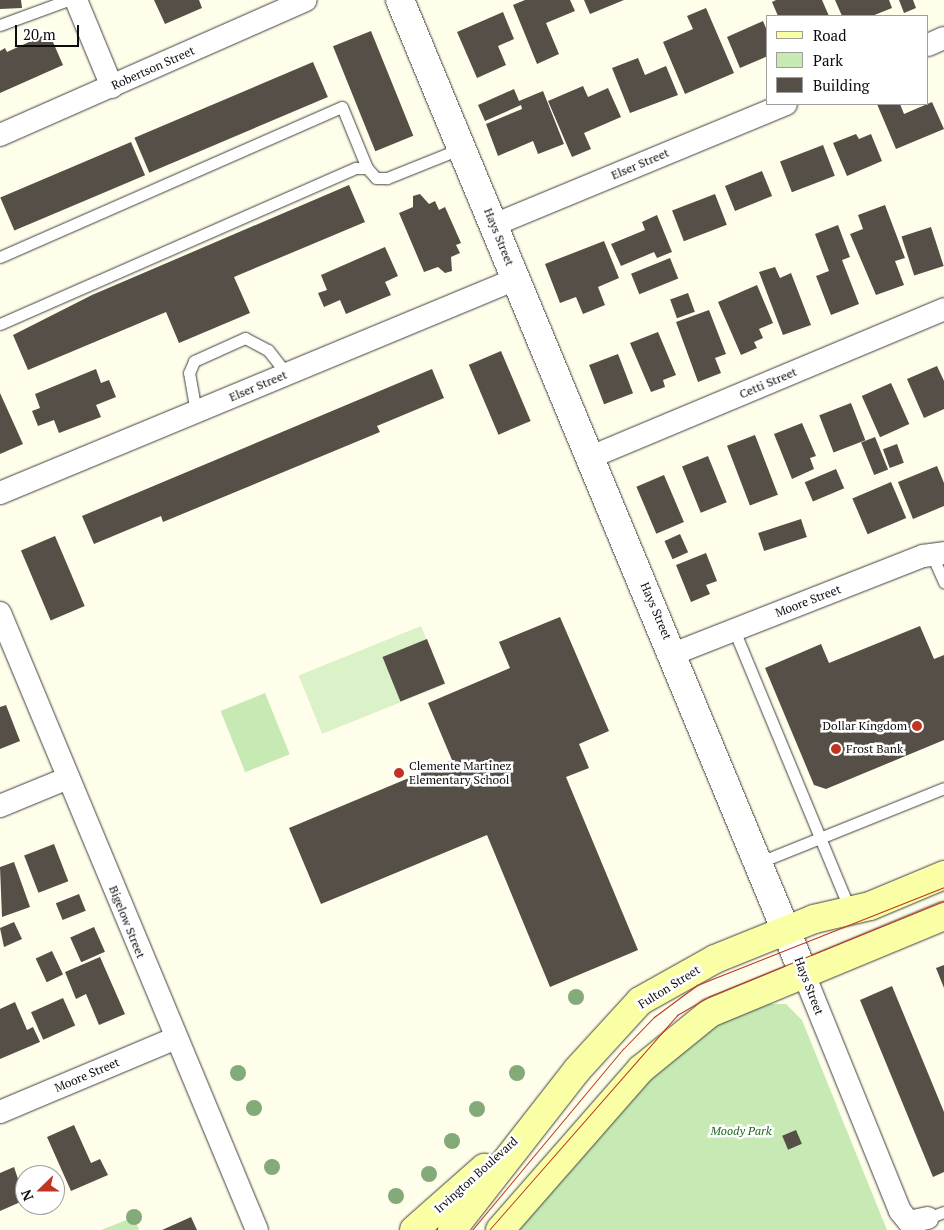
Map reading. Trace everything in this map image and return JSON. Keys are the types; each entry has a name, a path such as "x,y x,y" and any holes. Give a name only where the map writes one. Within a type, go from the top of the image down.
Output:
{"main road":[{"name":"Fulton Street","path":"452,1230 537,1120 640,1001 715,959 787,930 850,910 944,875"},
{"path":"500,1230 641,1069 710,1014 803,972 944,916"},
{"name":"Irvington Boulevard","path":"414,1230 537,1120"}],"street":[{"path":"76,0 112,87"},
{"name":"Robertson Street","path":"0,135 306,0"},
{"name":"Hays Street","path":"400,0 760,862 900,1211 927,1217"},
{"path":"929,45 944,38"},
{"name":"Elser Street","path":"494,225 784,105"},
{"name":"Elser Street","path":"0,493 516,279"},
{"name":"Cetti Street","path":"591,457 944,309"},
{"name":"Moore Street","path":"673,654 938,554"},
{"name":"Bigelow Street","path":"0,613 174,1039 257,1230"},
{"path":"0,806 68,778"},
{"name":"Moore Street","path":"0,1112 174,1039"}],"lane":[{"path":"0,25 68,0"},
{"path":"0,257 342,107 368,168 376,178 387,178 462,148"},
{"path":"0,324 334,177 368,168"},
{"path":"196,412 189,372 194,361 245,338 268,350 287,374"},
{"path":"938,554 944,582"},
{"path":"734,630 850,910"},
{"path":"760,862 944,788"}],"green space":[{"path":"421,626 445,684 322,734 299,675"},
{"path":"265,693 290,754 245,772 220,711"},
{"name":"Moody Park","path":"762,1004 786,1004 802,1020 887,1230 515,1230 631,1092 722,1021"},
{"path":"134,1217 139,1230 101,1230"}],"building":[{"path":"0,0 21,0 22,8 0,9"},
{"path":"154,0 199,0 202,8 165,24"},
{"path":"525,0 570,0 575,11 546,23 559,54 537,64 513,5"},
{"path":"584,0 624,0 590,14"},
{"path":"776,0 822,0 829,15 778,15 772,2"},
{"path":"835,0 889,0 892,8 874,15 842,15"},
{"path":"899,0 913,0 916,8 904,13"},
{"path":"706,8 734,73 685,94 663,42 693,29 687,16"},
{"path":"503,12 514,39 498,46 506,65 477,78 457,32"},
{"path":"763,21 766,28 766,57 740,68 727,37"},
{"path":"371,31 413,136 375,151 333,46"},
{"path":"49,33 63,65 0,93 0,51 5,48 7,52"},
{"path":"638,58 645,75 666,66 678,95 630,113 612,68"},
{"path":"313,62 328,97 149,173 134,138"},
{"path":"583,86 588,97 608,88 621,117 584,133 591,149 572,157 548,101"},
{"path":"514,89 519,101 543,91 564,144 538,154 533,141 498,156 486,124 522,109 521,105 485,121 478,105"},
{"path":"932,102 944,129 896,149 877,105 900,105 904,114 929,105"},
{"path":"856,134 859,139 871,134 882,161 847,176 833,143"},
{"path":"131,142 145,175 14,231 0,197"},
{"path":"823,145 835,176 792,192 780,161"},
{"path":"762,171 772,196 735,211 725,186"},
{"path":"349,185 365,222 234,277 250,313 179,343 166,312 28,370 13,335 92,295"},
{"path":"420,194 429,204 435,201 439,210 445,207 461,243 456,245 460,253 451,257 452,271 445,273 438,267 424,272 399,213 413,207 413,196"},
{"path":"715,194 727,225 684,241 672,210"},
{"path":"885,205 905,258 895,261 904,285 876,295 850,234 863,229 858,215"},
{"path":"657,215 672,252 657,258 654,252 621,266 611,244 645,230 642,222"},
{"path":"838,225 850,257 842,260 859,304 831,315 816,276 829,271 815,234"},
{"path":"931,227 944,266 914,276 902,237"},
{"path":"604,241 619,278 598,287 605,305 583,314 576,297 560,303 545,264"},
{"path":"385,247 398,276 385,282 391,295 346,314 340,300 324,307 318,293 327,290 321,275"},
{"path":"670,258 678,278 639,294 631,274"},
{"path":"775,267 780,278 791,273 811,325 783,335 759,272"},
{"path":"757,285 773,323 759,329 763,338 754,342 757,348 741,355 718,302"},
{"path":"688,293 695,312 677,318 670,299"},
{"path":"709,310 726,354 715,358 721,373 698,382 676,322"},
{"path":"658,332 676,375 663,380 665,387 651,392 630,343"},
{"path":"501,351 531,421 498,435 469,365"},
{"path":"618,354 633,393 604,404 589,365"},
{"path":"937,366 944,381 944,409 924,418 907,379"},
{"path":"96,369 101,383 109,380 116,397 96,405 101,417 59,433 54,420 38,426 32,411 40,408 35,394"},
{"path":"432,369 444,398 377,426 380,432 163,522 161,516 94,544 82,516"},
{"path":"891,383 909,424 880,437 862,396"},
{"path":"0,393 23,444 0,454"},
{"path":"851,403 865,440 834,453 819,415"},
{"path":"802,423 816,456 810,458 814,469 792,479 774,434"},
{"path":"755,435 778,495 750,506 727,446"},
{"path":"875,437 888,469 874,475 861,443"},
{"path":"897,444 904,463 890,468 883,449"},
{"path":"708,456 727,502 701,513 682,466"},
{"path":"937,466 944,483 944,506 913,519 898,482"},
{"path":"836,469 844,488 813,502 805,482"},
{"path":"664,475 684,522 656,534 636,487"},
{"path":"891,482 906,518 868,534 852,498"},
{"path":"801,519 807,537 764,551 758,533"},
{"path":"680,534 688,552 673,559 664,541"},
{"path":"55,536 85,606 51,620 21,550"},
{"path":"706,553 717,581 706,585 710,594 691,602 676,565"},
{"path":"560,617 609,731 579,744 589,768 566,777 638,950 550,987 487,835 321,904 289,828 452,760 428,703 510,668 499,642"},
{"path":"920,626 934,659 944,655 944,740 826,789 814,785 765,668 821,644 829,663"},
{"path":"427,639 445,684 400,701 382,657"},
{"path":"6,705 20,741 0,749 0,707"},
{"path":"54,844 68,881 38,893 24,855"},
{"path":"14,862 30,907 2,917 0,867"},
{"path":"79,894 86,911 63,920 56,903"},
{"path":"14,922 22,939 4,947 0,928"},
{"path":"94,927 105,952 81,962 70,938"},
{"path":"52,951 63,975 47,982 36,959"},
{"path":"100,957 125,1014 99,1025 86,994 76,999 65,972"},
{"path":"944,965 944,988 936,968"},
{"path":"892,986 944,1112 944,1172 933,1177 860,1000"},
{"path":"63,998 75,1025 43,1040 31,1012"},
{"path":"15,1002 27,1030 33,1027 40,1042 0,1059 0,1009"},
{"path":"74,1125 91,1163 100,1159 108,1175 71,1191 65,1178 65,1165 59,1165 47,1137"},
{"path":"796,1130 802,1144 788,1150 782,1136"},
{"path":"14,1167 15,1170 15,1204 0,1211 0,1173"},
{"path":"191,1217 197,1230 162,1230"}],"tram line":[{"path":"472,1230 623,1049 654,1017 697,985 944,887"},
{"path":"489,1230 677,1015 710,996 944,901"}],"place":[{"name":"Dollar Kingdom","path":"917,726"},
{"name":"Frost Bank","path":"836,749"},
{"name":"Clemente Martinez Elementary School","path":"399,773"}]}
